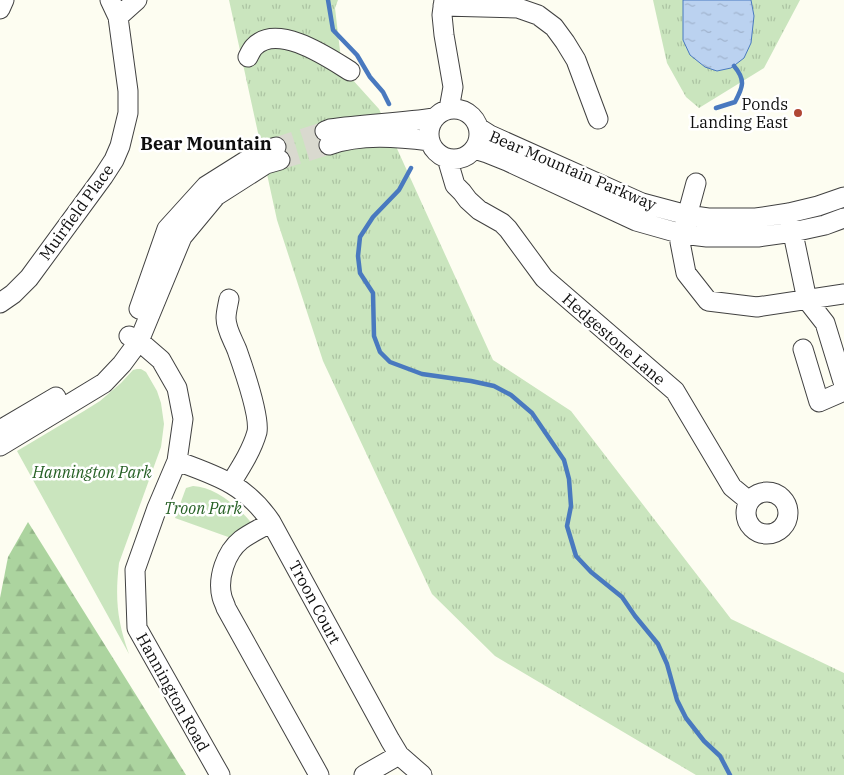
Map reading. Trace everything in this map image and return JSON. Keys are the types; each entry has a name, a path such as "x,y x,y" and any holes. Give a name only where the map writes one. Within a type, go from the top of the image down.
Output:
{"street":[{"path":"0,10 4,0"},
{"name":"Muirfield Place","path":"0,303 14,294 29,278 103,177 120,146 128,113 128,91 118,17 110,0"},
{"path":"118,17 137,0"},
{"path":"430,141 397,137 336,142 327,138 330,129 367,124 401,123 449,113 471,115 479,128 478,143 461,155 439,154 430,141 430,125 449,113 453,87 444,35 443,3 518,8 538,15 560,34 576,60 598,119"},
{"path":"248,56 255,45 267,39 282,39 310,48 350,71"},
{"name":"Bear Mountain Parkway","path":"479,128 490,135 642,203 687,215 708,218 746,218 789,213 844,197"},
{"path":"0,446 104,383 122,364 134,339 167,230 206,186 260,152 278,153"},
{"name":"Bear Mountain Parkway","path":"461,155 487,153 636,221 682,234 707,237 758,237 825,225 844,218"},
{"name":"Hedgestone Lane","path":"461,155 455,185 479,210 508,228 544,278 675,390 732,487 749,501"},
{"path":"696,183 680,242 686,273 708,301 757,307 844,294"},
{"path":"789,213 807,300 825,323 844,385"},
{"path":"229,299 226,318 228,328 242,363 257,422 257,432 250,451 231,483"},
{"path":"0,430 91,377 134,339"},
{"name":"Hannington Road","path":"134,339 161,360 177,388 183,420 177,462 135,570 137,628 220,775"},
{"path":"803,349 819,402 844,391"},
{"name":"Troon Court","path":"177,462 231,483 262,508 390,740 399,755 422,775"},
{"path":"271,522 242,539 233,547 223,571 221,583 222,596 226,608 319,775"},
{"path":"364,775 399,755"}],"green space":[{"path":"229,0 338,0 335,8 342,68 379,109 493,360 571,411 731,619 844,673 844,775 696,775 495,656 432,594 323,361 277,220"},
{"path":"653,0 800,0 764,68 699,108 686,97 667,63"},
{"name":"Hannington Park","path":"137,369 146,372 157,391 164,424 161,447 119,563 118,609 129,654 17,451 100,401 133,370"},
{"name":"Troon Park","path":"193,486 202,487 219,494 242,512 254,526 231,538 175,518 186,488"},
{"path":"28,522 186,775 0,775 0,598 8,557"}],"water":[{"path":"683,0 751,0 754,16 751,43 744,58 731,68 717,71 705,67 690,55 683,40"}],"waterway":[{"path":"328,0 333,30 357,55 370,77 383,92 389,104"},
{"path":"716,108 735,102 740,92 742,80 734,66"},
{"path":"411,168 399,190 373,217 360,237 358,256 360,273 373,293 374,336 380,352 390,362 422,374 494,386 511,395 532,413 564,460 569,479 571,506 567,526 576,556 591,572 622,597 658,644 667,664 677,700 686,718 704,741 720,756 730,775"}],"tunnel":[{"path":"276,147 325,131"},
{"path":"280,160 329,145"}],"place":[{"name":"Ponds Landing East","path":"798,113"}],"district":[{"name":"Bear Mountain","path":"206,144"}]}
